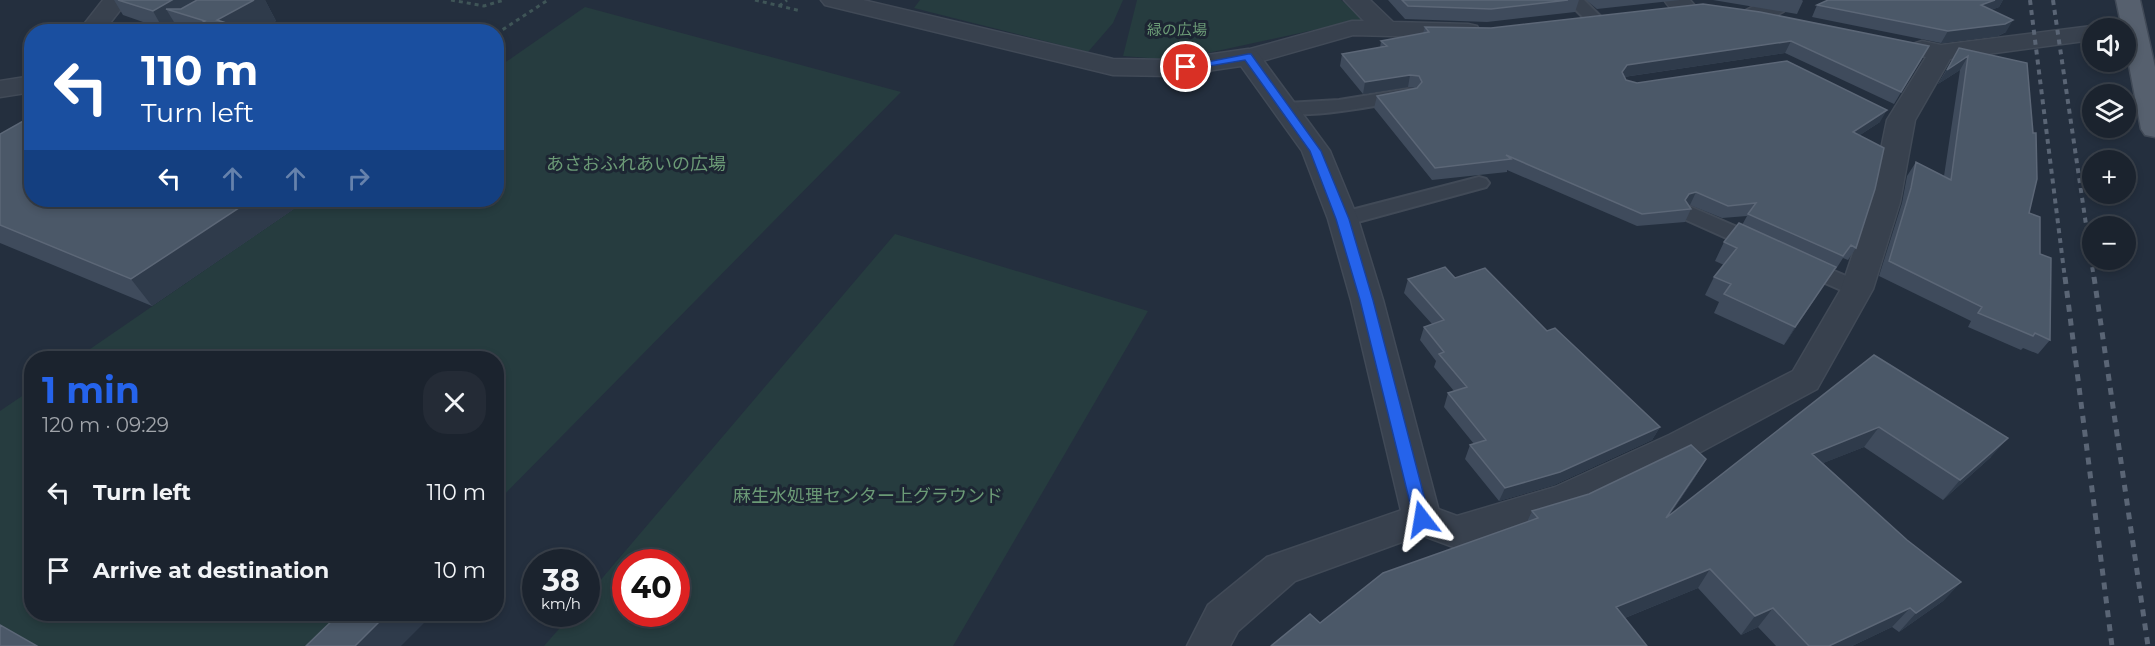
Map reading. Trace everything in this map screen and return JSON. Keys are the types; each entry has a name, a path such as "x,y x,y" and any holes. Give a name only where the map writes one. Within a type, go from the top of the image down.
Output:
{"main road":[{"path":"2128,0 2129,18"},
{"path":"2136,56 2155,129"}],"street":[{"path":"96,24 116,0"},
{"path":"833,0 1113,67 1172,68 1248,57 1352,28 1487,31"},
{"path":"1356,0 1385,28"},
{"path":"1652,13 1712,9 1788,11"},
{"path":"1559,23 1606,18"},
{"path":"1895,44 1941,53 2082,34"},
{"path":"1208,646 1223,618 1281,569 1422,519 1456,532 1565,500 1682,445 1804,380 1857,289 1885,202 1890,115 1941,53"},
{"path":"1248,57 1316,151 1343,219 1367,300 1422,519"},
{"path":"0,89 24,85"}],"lane":[{"path":"1574,0 1606,18"},
{"path":"1287,109 1339,106 1408,93"},
{"path":"1343,219 1479,183"},
{"path":"1691,213 1857,289"}],"path":[{"path":"451,0 479,7 495,5 504,0"},
{"path":"504,29 548,0"},
{"path":"779,6 787,0"}],"green space":[{"path":"920,0 1123,0 1113,23 1088,52 914,8"},
{"name":"緑の広場","path":"1137,0 1341,0 1365,19 1189,57 1161,59 1123,56"},
{"name":"あさおふれあいの広場","path":"585,7 901,92 504,495 504,351 87,351 297,207 504,207 504,63"},
{"name":"麻生水処理センター上グラウンド","path":"895,234 1148,311 953,646 544,646 561,627 600,627 600,581 612,567 612,627 690,627 690,549 627,549"},
{"path":"24,395 24,621 380,621 355,646 22,646 0,633 0,411"}],"building":[{"path":"118,0 172,0 153,11"},
{"path":"197,0 254,0 217,20 229,24 200,24 205,21 166,9 181,9"},
{"path":"1402,0 1568,0 1491,9 1408,6"},
{"path":"1828,0 1995,0 1981,5 2013,20 2005,24 1948,31 1817,5"},
{"path":"1703,4 1760,12 1929,46 1901,92 1791,41 1627,65 1622,72 1626,80 1637,83 1787,61 1887,110 1853,132 1884,148 1875,189 1856,248 1851,245 1843,256 1748,214 1756,203 1728,206 1696,192 1689,194 1685,200 1691,209 1642,214 1506,155 1511,159 1435,168 1377,96 1417,88 1422,82 1419,76 1410,75 1365,82 1342,54 1387,46 1381,41 1429,32 1425,27 1491,28"},
{"path":"1959,48 2027,63 2033,133 2036,133 2037,179 2029,213 2040,217 2040,254 2051,258 2050,340 2035,333 2033,336 1978,313 1982,307 1889,261 1911,188 1916,162 1951,180 1968,56 1947,70"},
{"path":"24,120 24,207 240,207 131,279 0,225 0,134"},
{"path":"1739,223 1836,267 1795,327 1724,294 1731,284 1714,277 1737,248 1724,242"},
{"path":"1445,267 1455,278 1485,268 1547,331 1555,328 1660,427 1560,472 1505,488 1470,445 1486,440 1448,393 1467,387 1439,354 1444,352 1424,327 1444,320 1408,279"},
{"path":"1874,355 2008,438 1960,480 1879,427 1812,454 1907,540 1961,582 1916,613 1910,608 1829,646 1809,646 1773,608 1755,616 1710,569 1616,607 1647,646 1271,646 1310,614 1320,623 1383,573 1538,518 1532,511 1589,494 1691,445 1706,459 1666,518"},
{"path":"332,621 380,621 355,646 306,646"},
{"path":"0,625 37,646 0,646"}],"railway":[{"path":"2030,0 2065,279"},
{"path":"2053,0 2094,279"},
{"path":"2065,277 2112,646"},
{"path":"2094,277 2148,646"}],"route":[{"path":"1186,67 1248,57 1279,96 1316,151 1343,219 1367,300 1422,519"}]}
